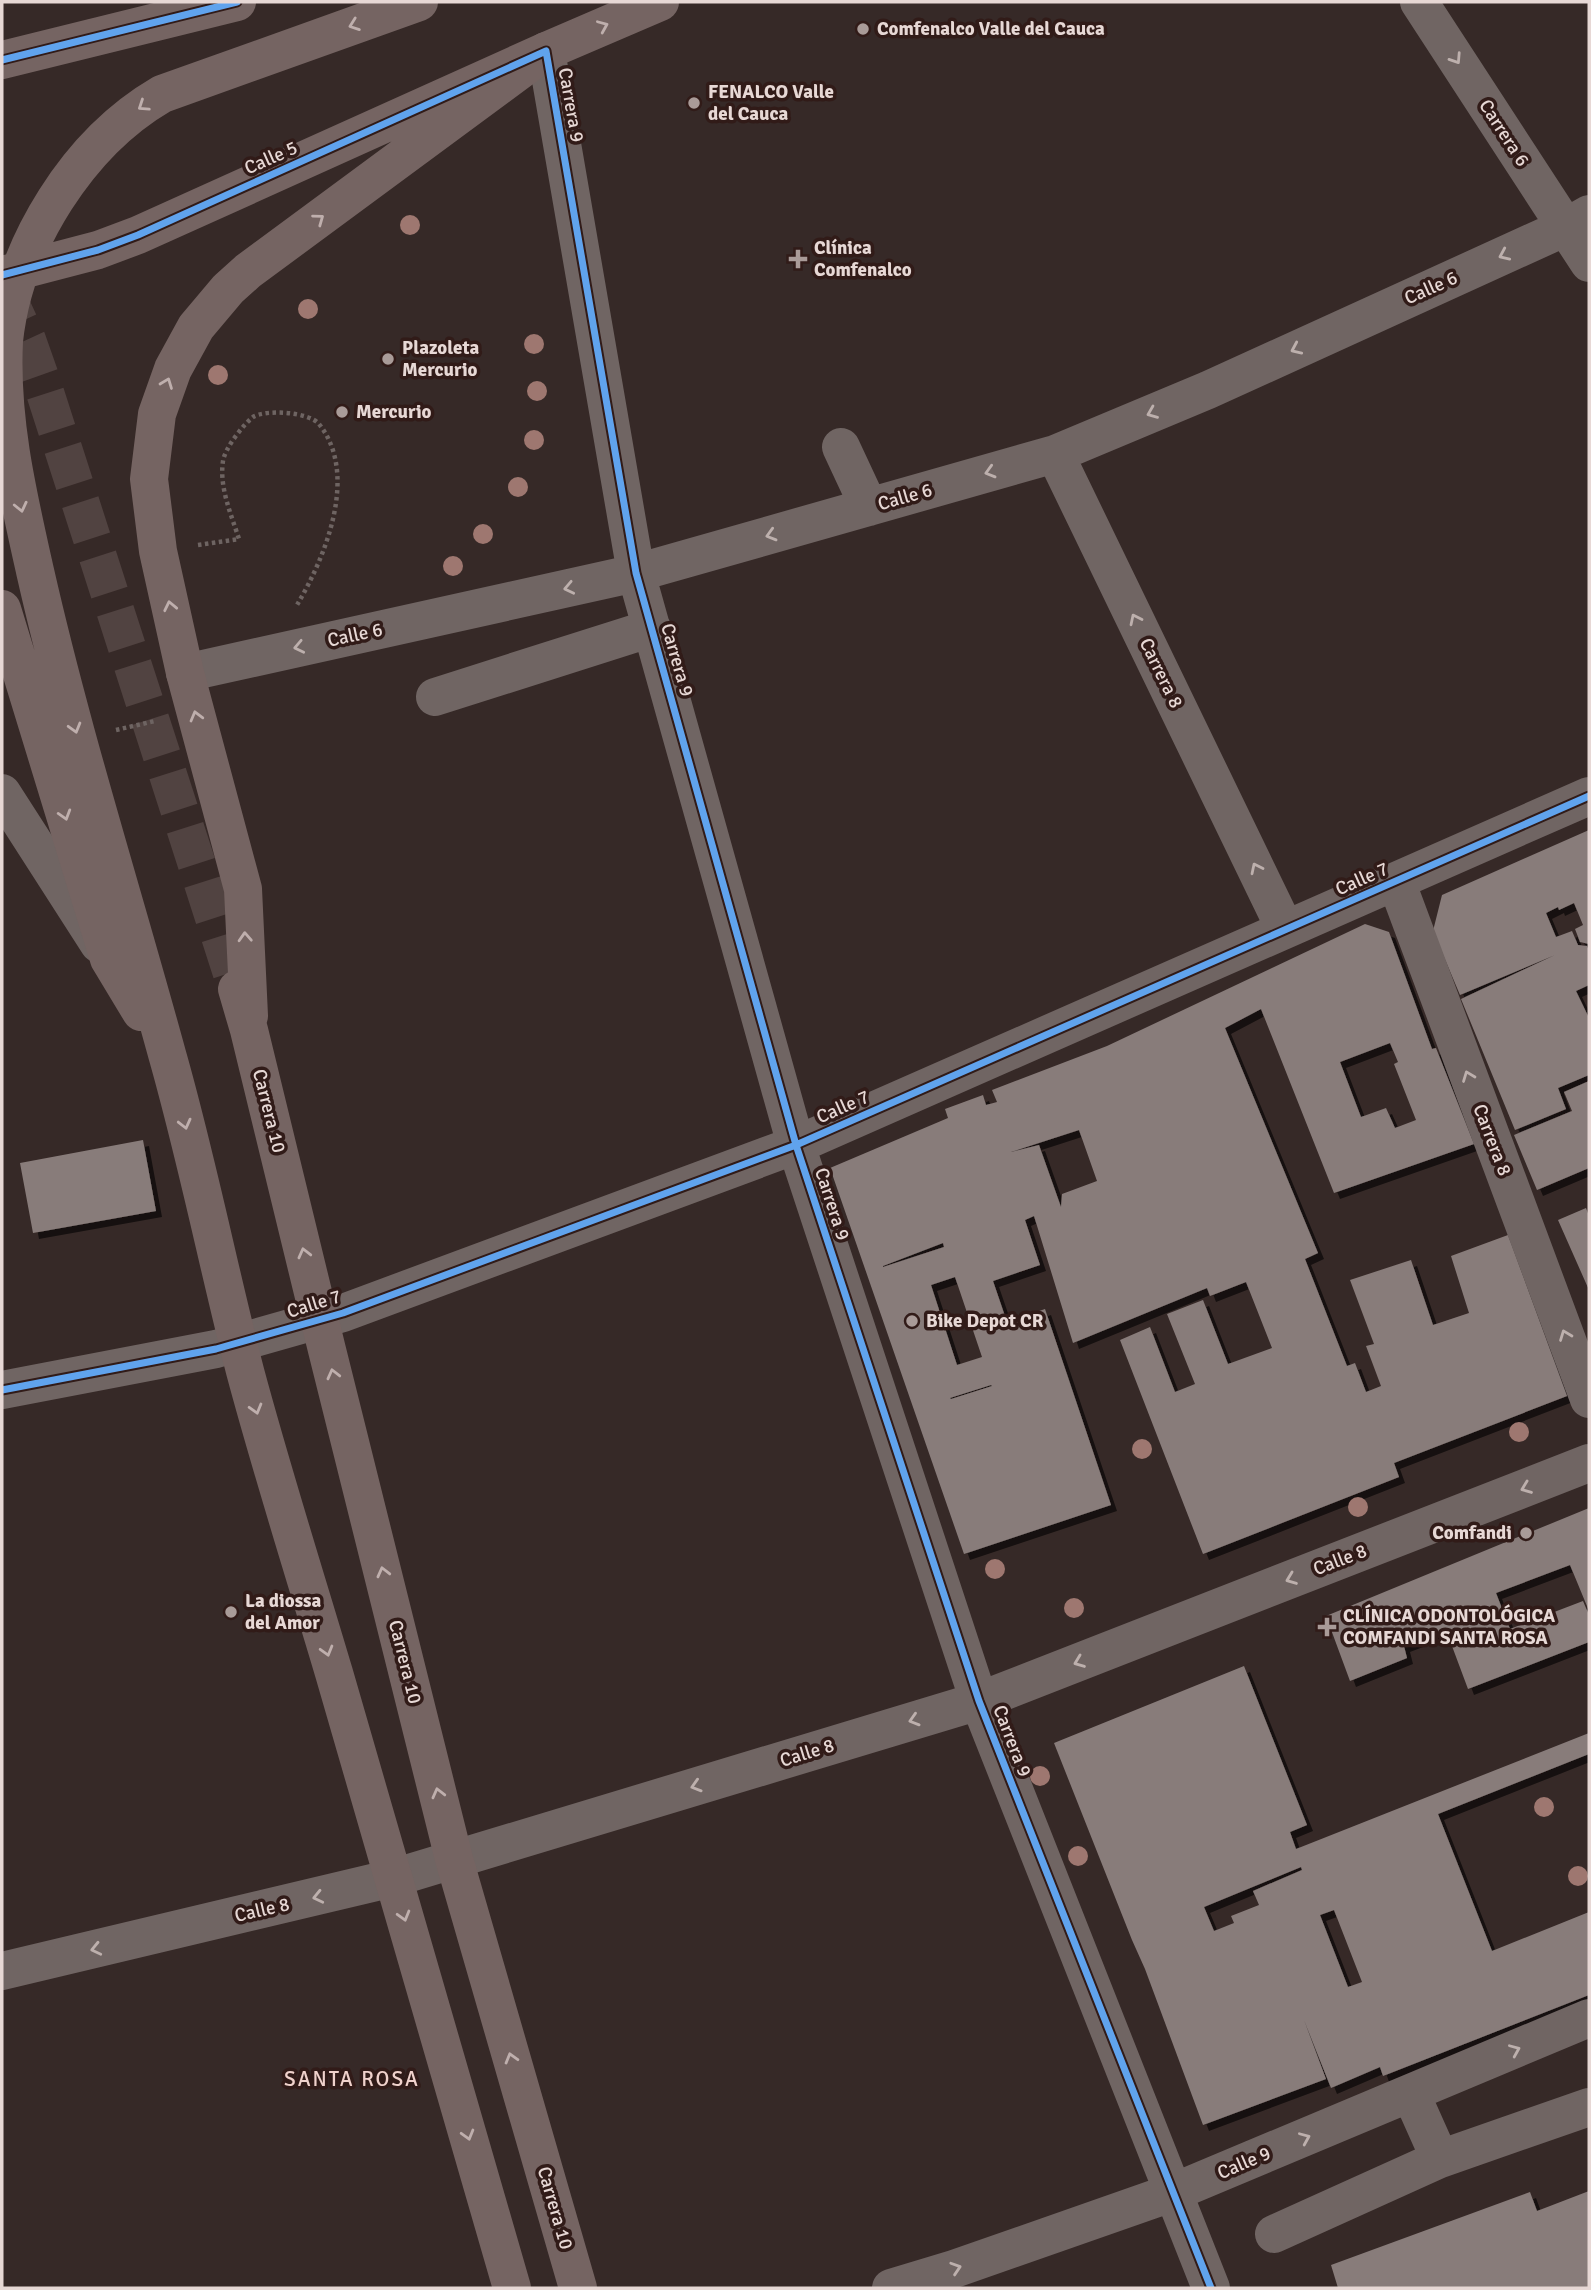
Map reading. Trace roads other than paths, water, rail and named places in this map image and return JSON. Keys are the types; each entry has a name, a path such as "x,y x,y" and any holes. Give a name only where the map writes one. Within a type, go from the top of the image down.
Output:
{"main road":[{"path":"2,60 237,2"},
{"path":"419,2 162,94 110,131 58,198 27,253 12,299 4,345 5,427 50,638 164,1043 239,1343 512,2288"},
{"name":"Calle 5","path":"2,275 98,250 138,235 660,2"},
{"path":"249,1030 243,889 185,673 158,551 149,479 157,414 182,349 210,309 248,271 546,51"},
{"path":"2,609 109,959 164,1043"},
{"path":"237,989 249,1030"},
{"name":"Carrera 10","path":"249,1030 454,1859 578,2288"}],"street":[{"name":"Carrera 6","path":"1419,2 1577,220 1589,263"},
{"name":"Carrera 9","path":"546,51 636,573 796,1145 979,1701 1211,2288"},
{"name":"Calle 6","path":"185,673 636,573 1055,454 1208,390 1577,220"},
{"path":"841,447 869,507"},
{"name":"Carrera 8","path":"1055,454 1286,929"},
{"path":"435,697 652,628"},
{"path":"2,793 109,959"},
{"name":"Calle 7","path":"2,1390 216,1349 319,1320 796,1145 1589,796"},
{"name":"Carrera 8","path":"1395,881 1589,1399"},
{"name":"Calle 8","path":"2,1971 393,1878 979,1701 1589,1463"},
{"name":"Calle 9","path":"891,2288 954,2269 1174,2192 1589,2018"},
{"path":"1410,2094 1440,2159"},
{"path":"1274,2234 1440,2159 1589,2107"}],"tunnel":[{"path":"3,288 27,340 40,377 237,989"}],"place":[{"name":"Comfenalco Valle del Cauca","path":"863,29"},
{"name":"FENALCO Valle del Cauca","path":"694,103"},
{"name":"Clínica Comfenalco","path":"798,259"},
{"name":"Plazoleta Mercurio","path":"388,359"},
{"name":"Mercurio","path":"342,412"},
{"name":"Bike Depot CR","path":"912,1321"},
{"name":"Comfandi","path":"1526,1533"},
{"name":"La diossa del Amor","path":"231,1612"},
{"name":"CLÍNICA ODONTOLÓGICA COMFANDI SANTA ROSA","path":"1327,1627"}],"district":[{"name":"SANTA ROSA","path":"352,2079"}]}
